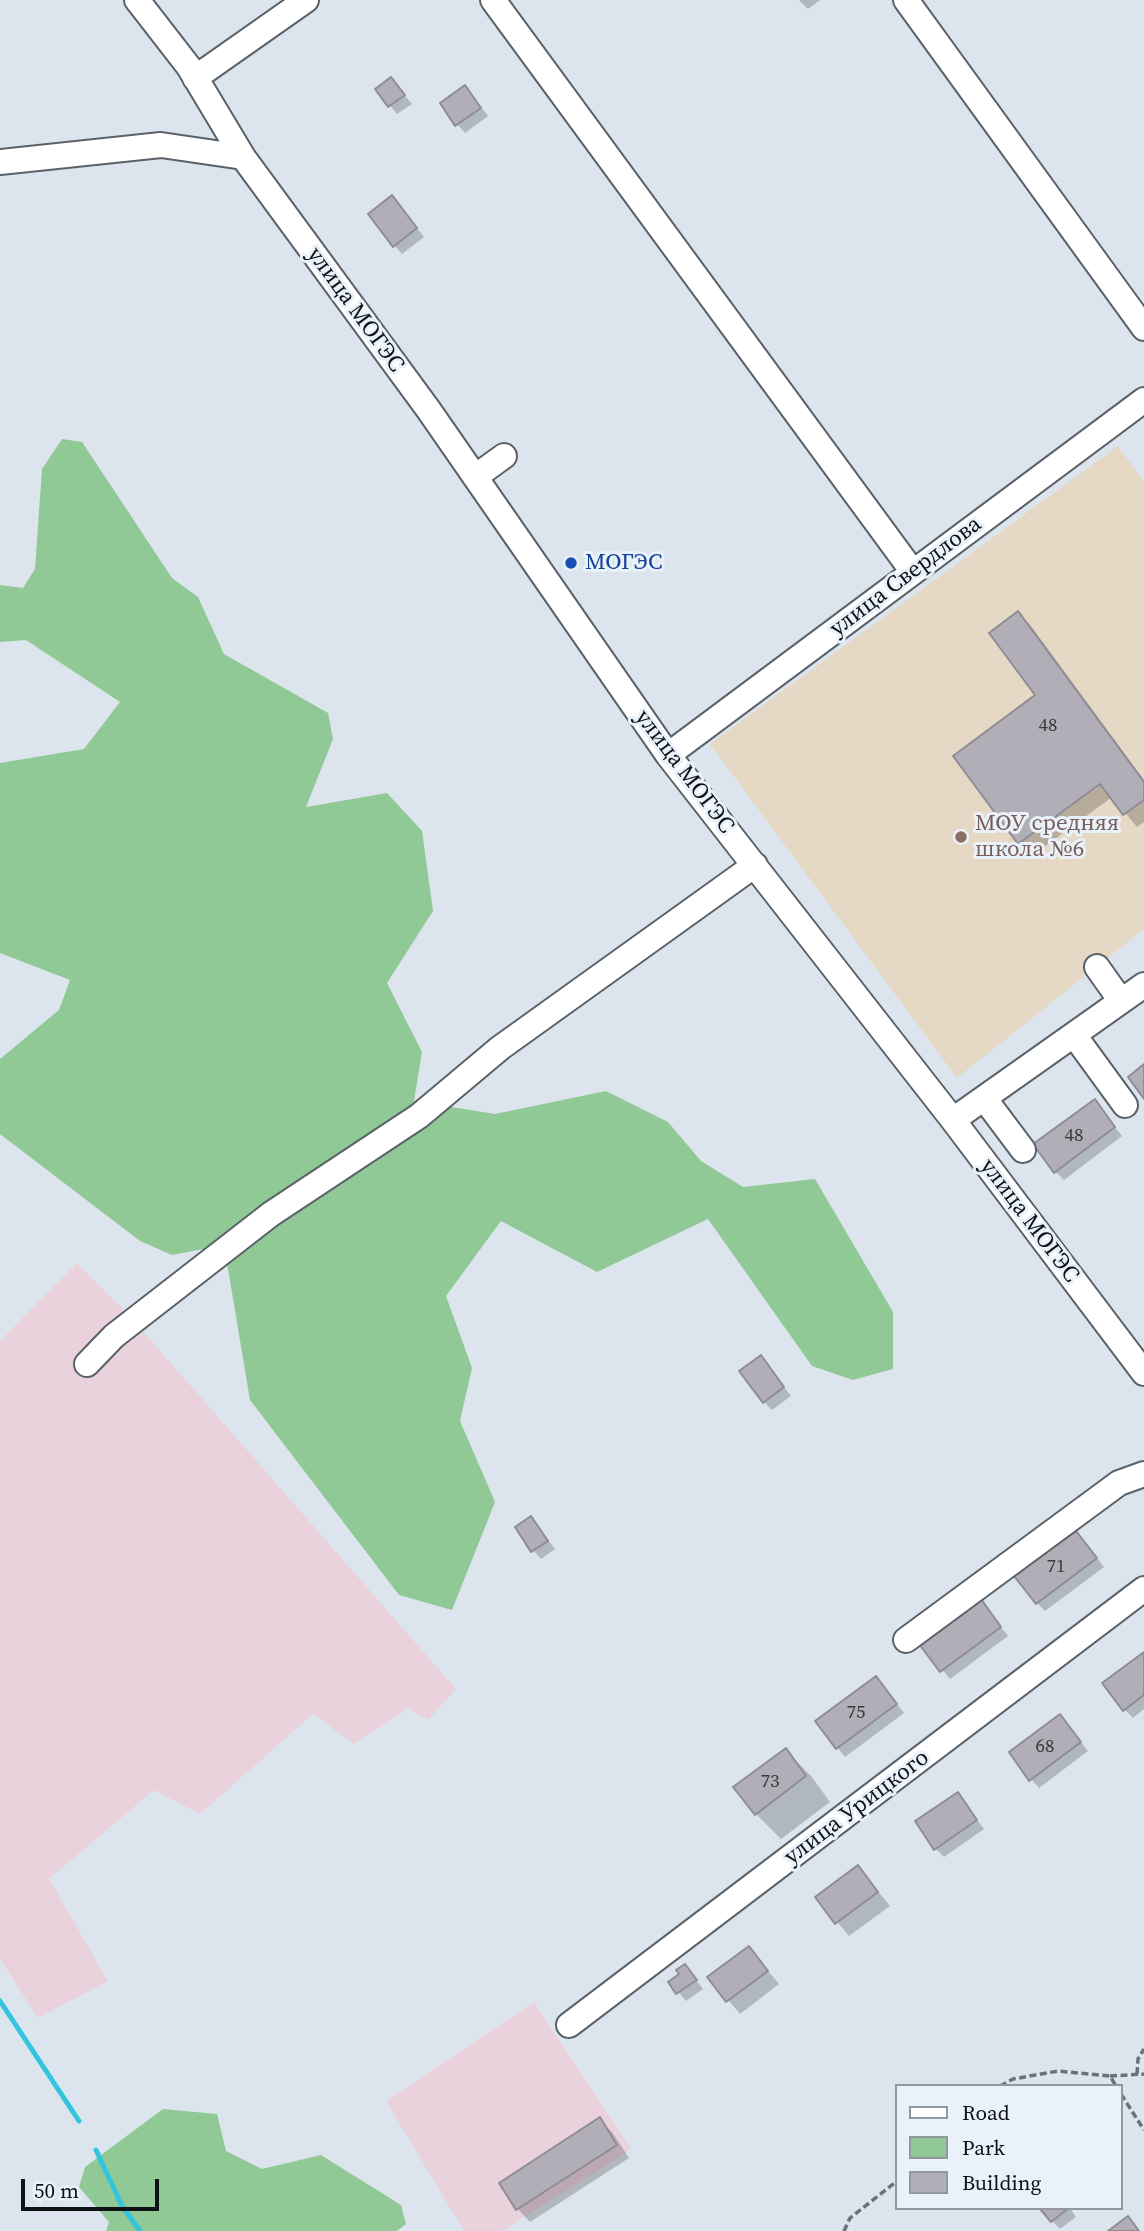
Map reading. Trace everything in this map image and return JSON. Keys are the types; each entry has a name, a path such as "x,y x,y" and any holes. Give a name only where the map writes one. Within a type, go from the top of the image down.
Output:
{"street":[{"name":"улица МОГЭС","path":"137,0 195,78 243,157 428,409 668,755 953,1120 1144,1373"},
{"path":"195,78 306,0"},
{"path":"494,0 913,572"},
{"path":"906,0 1144,328"},
{"path":"0,162 161,145 243,157"},
{"name":"улица Свердлова","path":"668,755 1144,400"},
{"path":"475,477 504,456"},
{"path":"87,1364 114,1335 271,1214 419,1116 500,1048 755,865"},
{"path":"1097,967 1121,1001"},
{"path":"953,1120 1144,985"},
{"path":"1074,1035 1125,1105"},
{"path":"984,1098 1023,1150"},
{"path":"906,1640 1119,1483 1144,1474"},
{"name":"улица Урицкого","path":"569,2025 1144,1589"}],"path":[{"path":"1137,2074 1138,2059 1144,2049"},
{"path":"1004,2084 1013,2079 1058,2071 1110,2076 1144,2074"},
{"path":"1110,2076 1115,2084"},
{"path":"1123,2097 1144,2130"},
{"path":"844,2231 850,2218 895,2184"}],"shaded area":[{"name":"МОУ средняя школа №6","path":"1118,446 1144,482 1144,929 957,1078 710,744"},
{"path":"77,1263 128,1314 456,1689 428,1720 409,1708 354,1744 313,1714 200,1814 154,1790 49,1879 108,1981 38,2018 0,1959 0,1341"},
{"path":"534,2002 631,2149 502,2231 464,2231 386,2101"}],"green space":[{"path":"62,439 82,442 172,578 198,597 224,654 328,713 333,739 306,807 387,793 422,831 433,911 387,983 422,1052 414,1101 495,1114 606,1091 668,1122 701,1161 743,1187 815,1179 893,1312 893,1369 853,1380 812,1366 708,1219 597,1272 501,1221 446,1296 472,1368 460,1421 495,1502 452,1610 399,1595 250,1400 224,1245 172,1255 140,1241 0,1134 0,1059 59,1010 70,980 0,953 0,763 84,749 120,702 26,640 0,642 0,585 23,588 35,569 42,469"},
{"path":"163,2109 217,2114 226,2151 262,2169 321,2155 401,2205 406,2224 397,2231 106,2231 109,2222 79,2187 85,2167"}],"building":[{"path":"391,77 405,95 388,107 375,89"},
{"path":"465,85 481,108 455,126 440,103"},
{"path":"392,195 417,228 393,247 368,214"},
{"path":"1018,611 1144,782 1144,800 1123,815 1100,784 1018,844 953,756 1035,695 989,633"},
{"path":"1144,1064 1144,1099 1128,1077"},
{"path":"1095,1099 1115,1127 1054,1173 1033,1144"},
{"path":"761,1355 784,1387 763,1403 739,1371"},
{"path":"531,1516 548,1541 531,1552 515,1527"},
{"path":"1076,1531 1097,1558 1036,1604 1014,1576"},
{"path":"981,1599 1001,1627 940,1672 919,1644"},
{"path":"1144,1652 1144,1695 1123,1711 1102,1683"},
{"path":"876,1676 897,1704 836,1749 815,1721"},
{"path":"1060,1714 1081,1742 1029,1781 1009,1752"},
{"path":"786,1748 806,1776 755,1815 733,1787"},
{"path":"958,1792 977,1820 934,1850 915,1821"},
{"path":"858,1865 878,1892 835,1924 815,1897"},
{"path":"749,1946 768,1971 726,2002 707,1977"},
{"path":"685,1964 697,1980 676,1994 668,1982 679,1974 676,1970"},
{"path":"600,2117 617,2145 516,2210 499,2183"},
{"path":"1041,2210 1066,2210 1051,2222"},
{"path":"1128,2216 1139,2231 1108,2231"}],"waterway":[{"path":"0,2001 79,2121"},
{"path":"96,2150 122,2206 140,2231"}],"place":[{"name":"МОГЭС","path":"571,563"},
{"name":"МОУ средняя школа №6","path":"961,837"}]}
